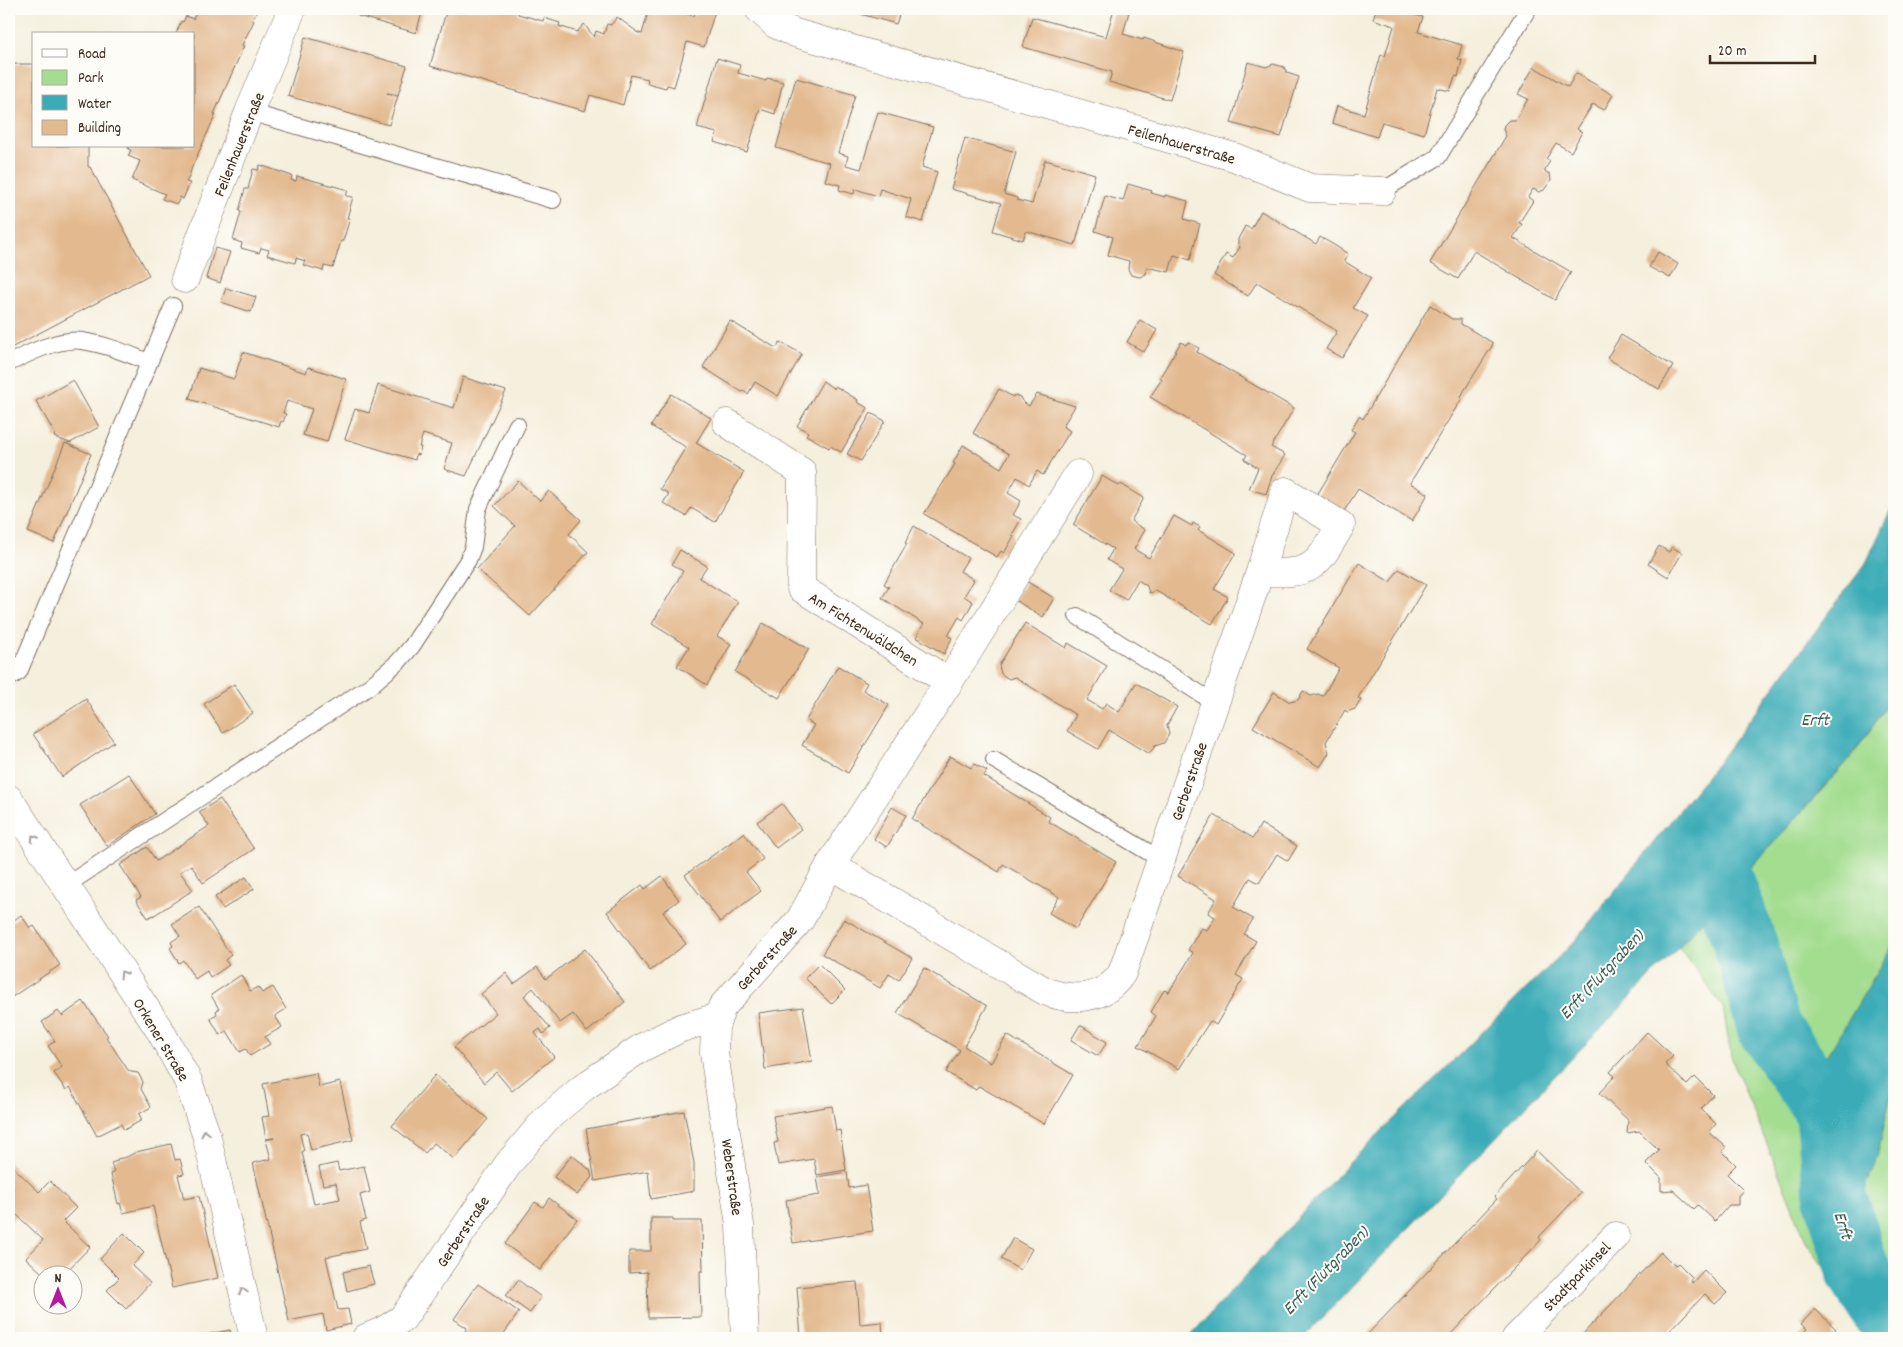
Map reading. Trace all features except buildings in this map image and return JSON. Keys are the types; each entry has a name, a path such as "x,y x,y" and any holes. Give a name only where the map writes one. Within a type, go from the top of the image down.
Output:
{"street":[{"name":"Feilenhauerstraße","path":"184,280 292,9"},
{"name":"Feilenhauerstraße","path":"759,9 775,24 795,33 1234,158 1310,188 1382,192"},
{"name":"Am Fichtenwäldchen","path":"727,423 802,472 801,588 949,682"},
{"path":"830,865 949,682 1078,474"},
{"name":"Gerberstraße","path":"366,1338 388,1328 403,1318 509,1162 546,1119 584,1087 641,1048 681,1028 718,1017 728,1000 800,920 830,865 1045,991 1067,998 1098,994 1109,988 1122,973 1260,572"},
{"name":"Orkener Straße","path":"9,799 160,1032 188,1081 206,1134 254,1338"},
{"name":"Weberstraße","path":"718,1017 715,1027 714,1054 740,1225 745,1338"},
{"name":"Stadtparkinsel","path":"1516,1338 1616,1236"}],"lane":[{"name":"Feilenhauerstraße","path":"1382,192 1438,158 1528,9"},
{"path":"250,112 553,200"},
{"path":"9,678 19,672 173,306"},
{"path":"9,363 51,344 81,340 149,362"},
{"path":"65,886 370,686 399,661 425,628 471,555 478,509 517,426"},
{"path":"1077,616 1215,703"},
{"path":"994,760 1160,859"}],"green space":[{"path":"1894,696 1894,1338 1873,1338 1807,1243 1731,1056 1723,1007 1679,947 1850,759"}],"water":[{"name":"Erft","path":"1894,502 1894,696 1850,758 1679,947 1303,1338 1188,1338 1344,1168 1573,943 1722,757 1866,563"},
{"name":"Erft","path":"1894,943 1894,1085 1877,1158 1868,1181 1822,1065"}],"waterway":[{"name":"Erft","path":"1712,853 1746,946 1769,1028 1827,1111 1836,1198 1858,1271 1894,1327"}],"water label":[{"name":"Erft (Flutgraben)","path":"1601,974"},
{"name":"Erft (Flutgraben)","path":"1325,1270"}]}
